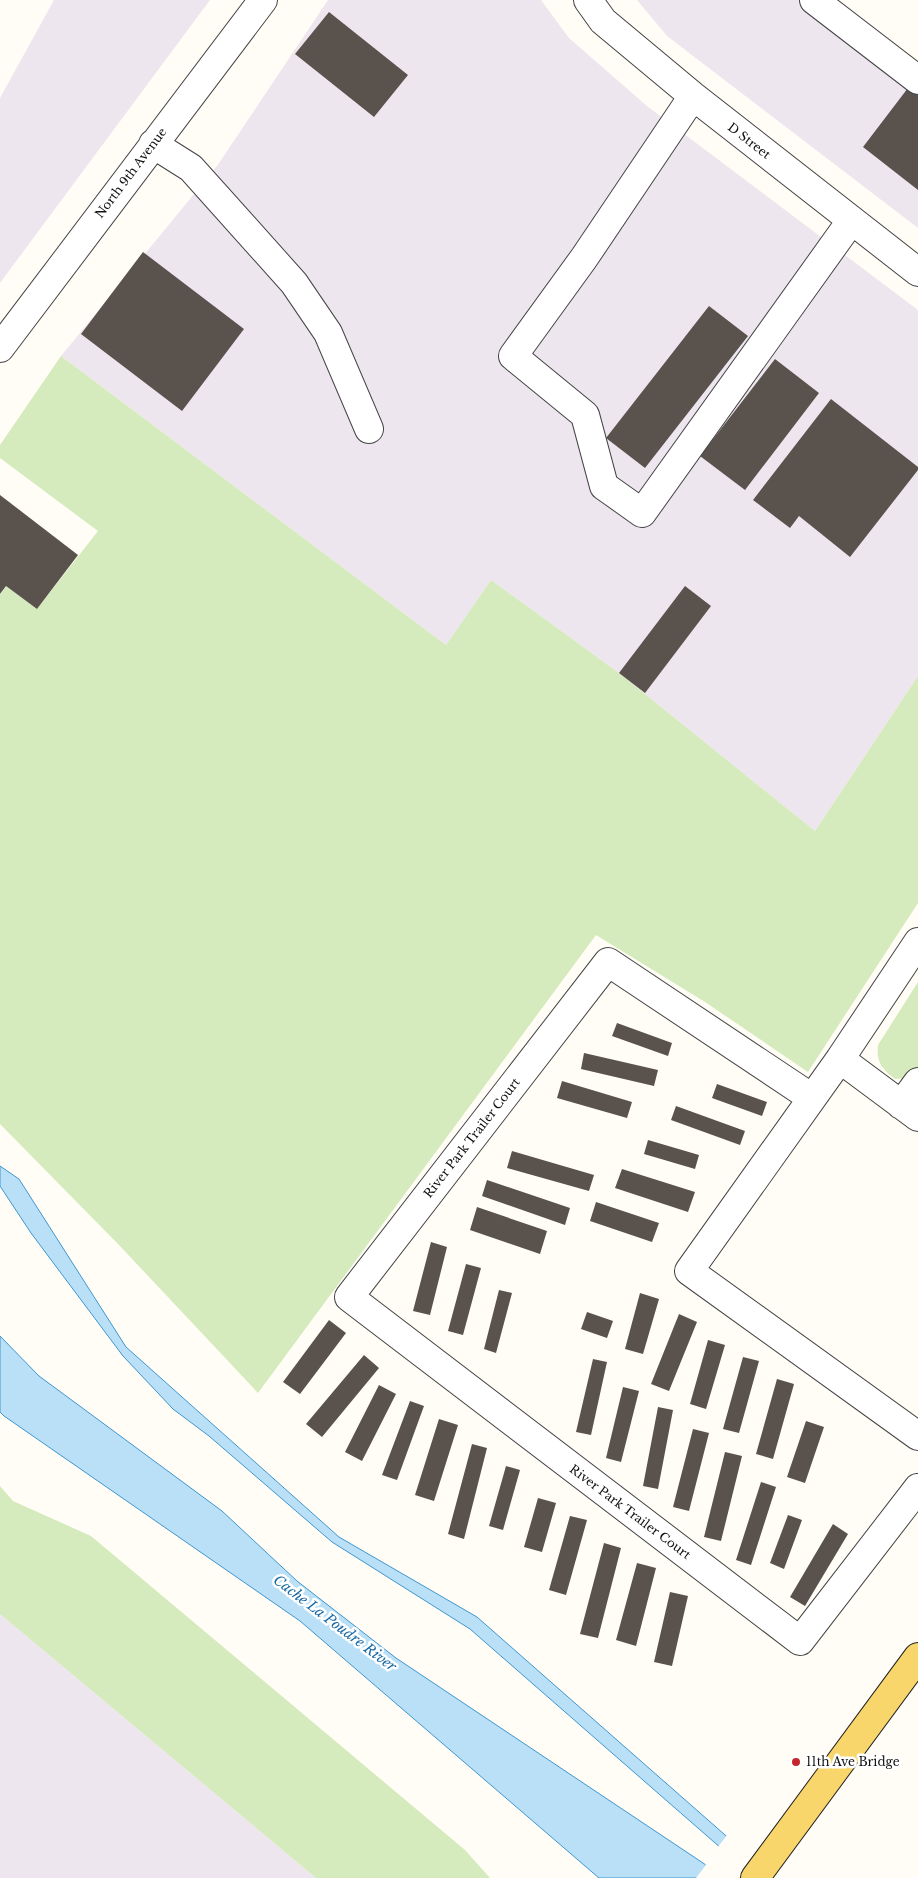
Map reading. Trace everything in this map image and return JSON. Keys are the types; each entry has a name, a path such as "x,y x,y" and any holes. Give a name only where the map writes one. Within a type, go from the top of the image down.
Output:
{"main road":[{"path":"755,1878 918,1657"}],"street":[{"name":"North 9th Avenue","path":"0,348 263,0"},
{"name":"D Street","path":"588,0 603,21 693,96 918,272"},
{"path":"814,0 918,80"},
{"path":"693,96 584,258 513,356 585,415 604,486 642,513 851,221"},
{"path":"153,144 191,168 294,283 328,333 369,429"},
{"path":"918,942 840,1059 688,1271 918,1436"},
{"name":"River Park Trailer Court","path":"812,1098 608,962 349,1297 800,1641 918,1488"},
{"path":"840,1059 910,1111 918,1082"}],"shaded area":[{"path":"54,0 210,0 0,283 0,98"},
{"path":"328,0 541,0 569,38 647,106 918,310 918,676 815,831 619,673 491,580 446,645 61,356 217,166"},
{"path":"637,0 798,0 918,92 918,228 667,36"},
{"path":"0,1614 316,1878 0,1878"}],"green space":[{"path":"61,356 446,645 491,580 619,673 815,831 918,676 918,903 808,1072 705,1002 596,935 258,1393 119,1245 0,1124 0,595 6,586 37,609 98,531 0,458 0,445"},
{"path":"918,982 918,1067 910,1078 895,1079 879,1061 878,1045"},
{"path":"0,1486 13,1501 91,1536 465,1850 490,1878 316,1878 0,1614"}],"water":[{"name":"Cache La Poudre River","path":"0,1166 19,1179 126,1347 339,1537 477,1617 774,1878 599,1878 300,1621 4,1416 0,1412 0,1336 39,1376 222,1511 297,1581 396,1658 706,1865 738,1863 470,1629 332,1542 209,1436 173,1409 123,1356 31,1233 0,1186"}],"pier":[{"path":"728,1834 776,1878 696,1878 706,1865 702,1859 706,1862 732,1862 717,1848"}],"building":[{"path":"329,12 408,75 374,117 295,54"},
{"path":"911,84 918,90 918,190 863,147"},
{"path":"143,252 244,329 182,411 81,334"},
{"path":"709,306 748,336 645,468 606,438"},
{"path":"775,359 819,393 745,490 700,456"},
{"path":"831,399 918,467 918,470 850,557 799,516 790,528 753,500"},
{"path":"0,495 78,555 37,609 6,586 0,594"},
{"path":"685,586 711,606 645,693 619,673"},
{"path":"617,1023 672,1043 668,1056 612,1036"},
{"path":"584,1053 658,1070 654,1086 581,1069"},
{"path":"562,1081 632,1102 627,1118 557,1098"},
{"path":"717,1084 767,1102 762,1116 712,1098"},
{"path":"676,1106 745,1131 740,1145 671,1120"},
{"path":"648,1140 699,1155 695,1169 644,1154"},
{"path":"512,1151 594,1175 589,1191 507,1168"},
{"path":"622,1169 695,1192 688,1212 615,1188"},
{"path":"487,1180 570,1208 565,1225 482,1196"},
{"path":"596,1202 659,1223 652,1242 590,1221"},
{"path":"477,1207 547,1231 540,1254 470,1230"},
{"path":"431,1242 447,1247 430,1315 413,1311"},
{"path":"466,1264 481,1268 463,1335 448,1331"},
{"path":"499,1290 512,1293 496,1353 484,1349"},
{"path":"640,1293 659,1299 643,1354 625,1349"},
{"path":"587,1312 613,1321 607,1338 581,1329"},
{"path":"679,1314 697,1322 669,1391 651,1384"},
{"path":"329,1320 346,1333 300,1394 283,1382"},
{"path":"708,1340 725,1345 706,1409 690,1404"},
{"path":"364,1355 379,1368 322,1437 306,1424"},
{"path":"743,1357 759,1361 739,1433 723,1429"},
{"path":"593,1359 607,1362 591,1435 576,1432"},
{"path":"777,1379 794,1384 773,1459 756,1454"},
{"path":"379,1385 396,1394 362,1461 345,1452"},
{"path":"623,1387 639,1391 621,1462 606,1458"},
{"path":"410,1401 424,1406 397,1480 382,1475"},
{"path":"658,1407 673,1410 658,1489 643,1486"},
{"path":"439,1419 458,1425 434,1501 415,1495"},
{"path":"806,1421 824,1427 805,1483 787,1477"},
{"path":"693,1429 709,1433 689,1511 673,1507"},
{"path":"472,1444 487,1448 464,1539 448,1534"},
{"path":"725,1452 742,1456 721,1541 704,1537"},
{"path":"506,1466 520,1470 503,1530 489,1526"},
{"path":"761,1482 776,1487 751,1565 736,1560"},
{"path":"538,1498 556,1503 542,1552 524,1547"},
{"path":"788,1515 802,1520 784,1569 770,1563"},
{"path":"570,1516 587,1520 566,1595 549,1590"},
{"path":"833,1524 848,1534 805,1606 790,1597"},
{"path":"604,1543 621,1548 598,1638 580,1634"},
{"path":"637,1563 656,1568 636,1646 616,1640"},
{"path":"670,1592 688,1596 672,1666 654,1662"}],"place":[{"name":"11th Ave Bridge","path":"796,1762"}]}
